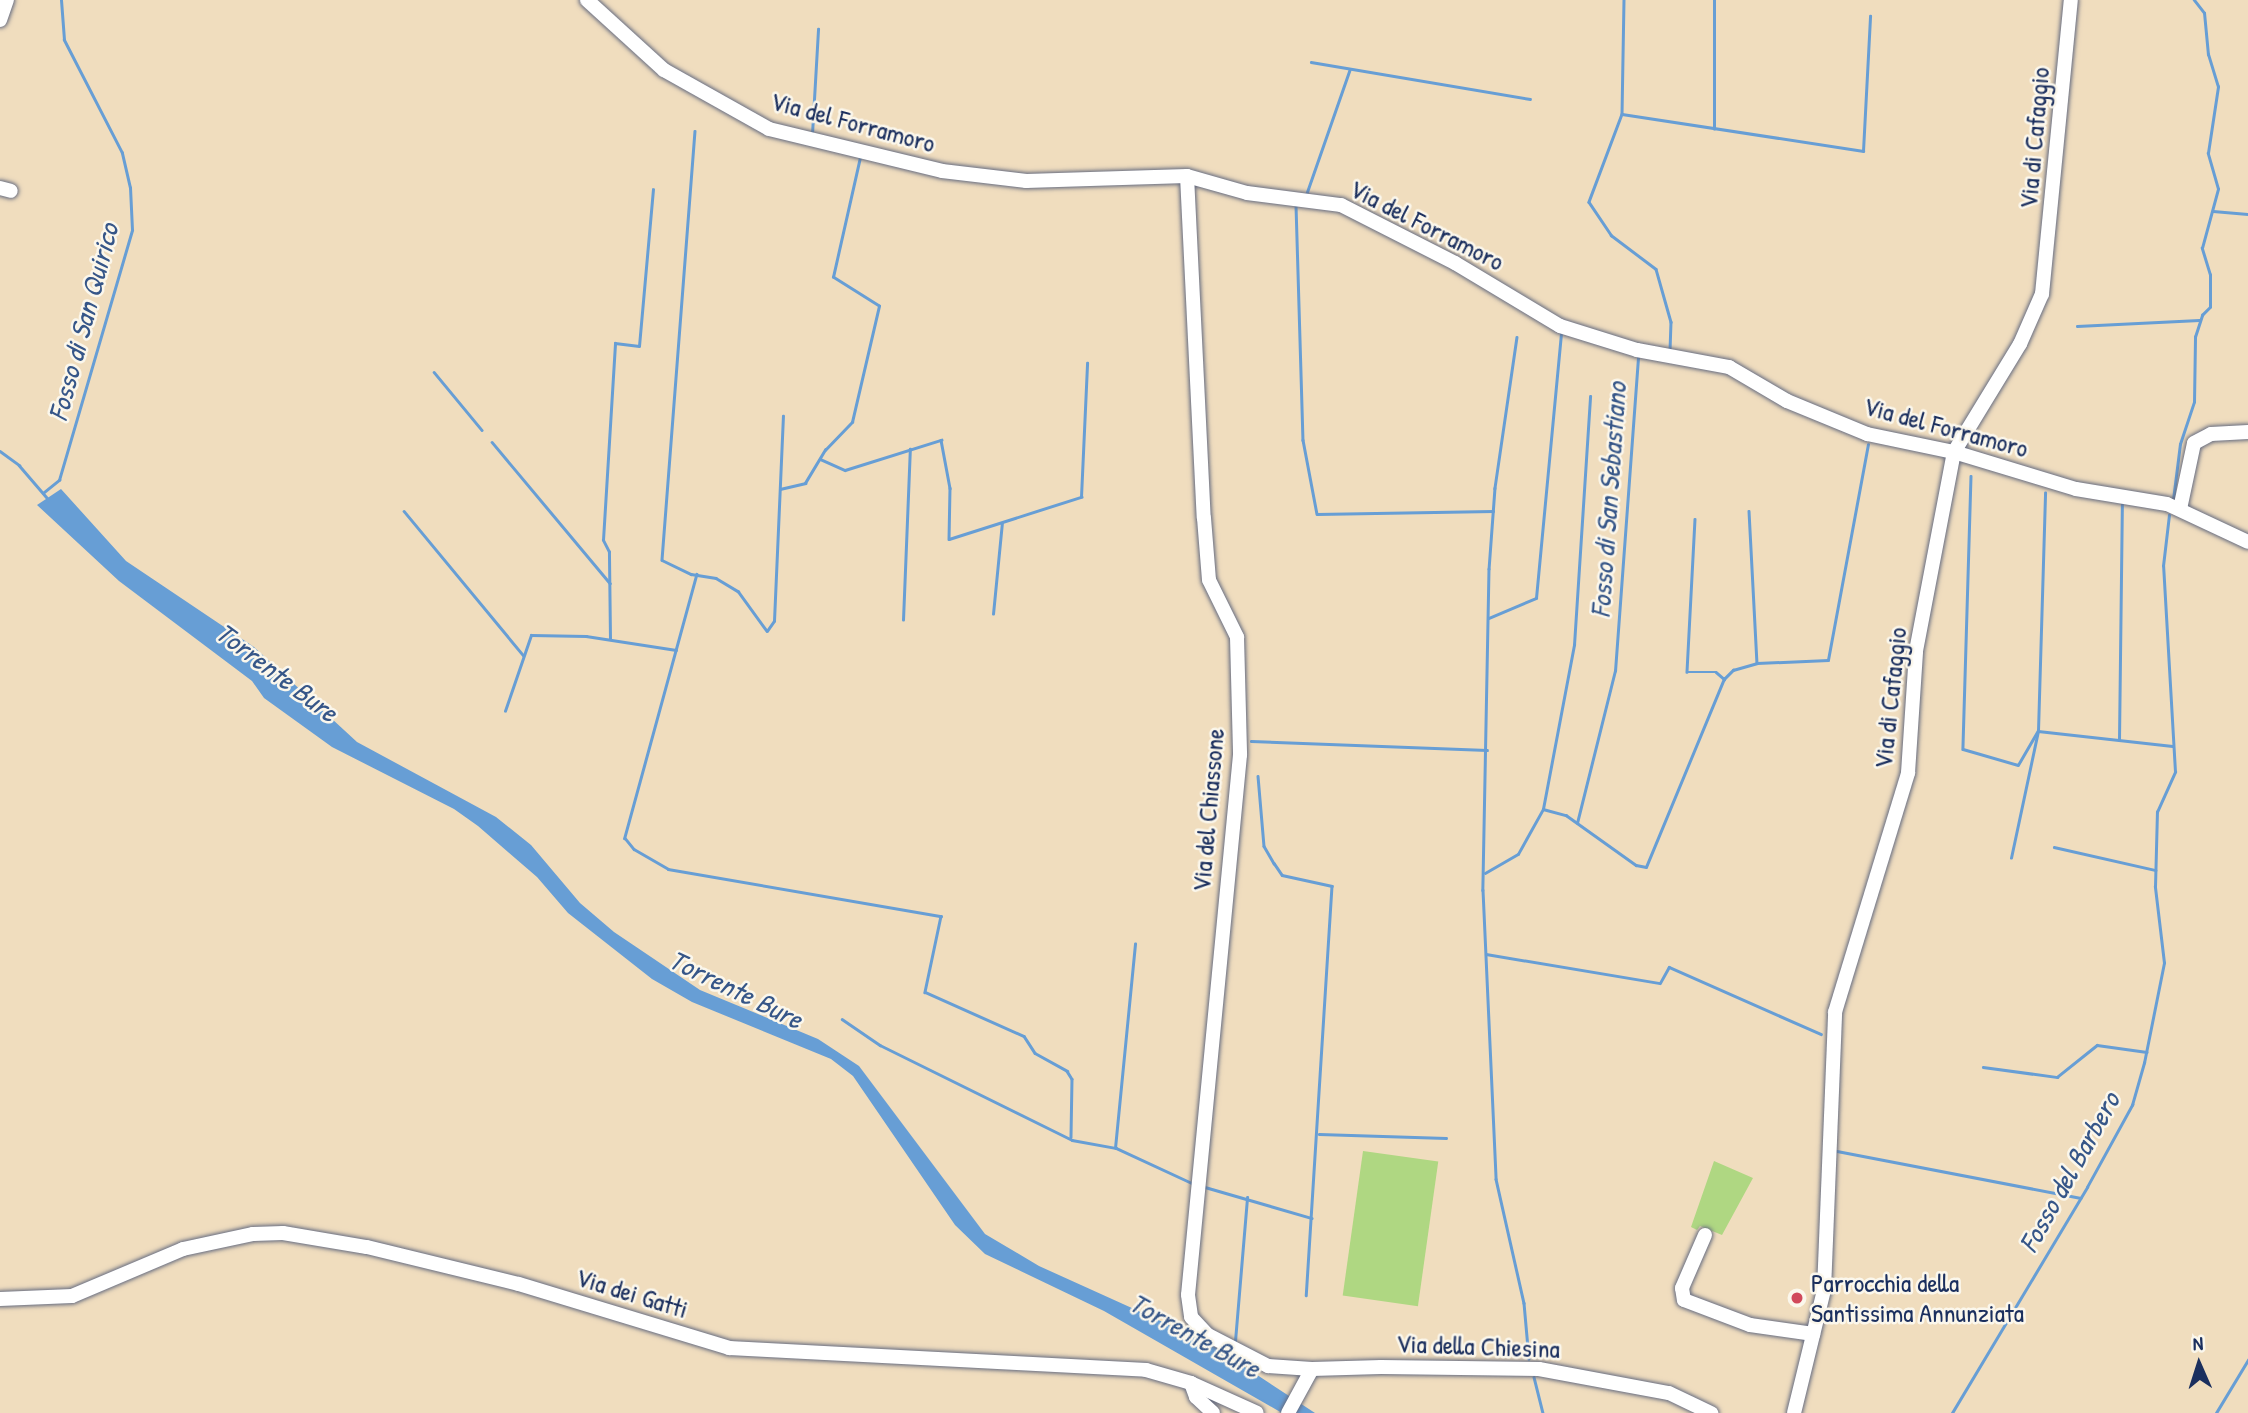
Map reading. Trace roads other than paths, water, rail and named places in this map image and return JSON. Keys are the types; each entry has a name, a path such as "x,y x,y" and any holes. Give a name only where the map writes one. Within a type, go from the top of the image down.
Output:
{"street":[{"path":"0,20 7,0"},
{"name":"Via del Forramoro","path":"587,0 663,70 769,129 877,158 1014,180 1187,176 1247,193 1341,205 1455,263 1560,327 1637,350 1729,367 1787,401 1867,434 1954,452 2076,489 2180,509 2248,542"},
{"name":"Via di Cafaggio","path":"1794,1413 1825,1286 1834,1017 1908,773 1916,651 1954,452 2020,344 2042,294 2071,0"},
{"name":"Via del Chiassone","path":"1187,176 1203,518 1209,580 1237,637 1240,755 1188,1295 1191,1317 1208,1335 1268,1366 1312,1369"},
{"path":"2180,509 2194,443 2211,434 2248,432"},
{"name":"Via dei Gatti","path":"0,1299 72,1296 183,1249 253,1234 283,1233 368,1247 519,1284 729,1348 1146,1370 1191,1382 1258,1413"},
{"path":"1705,1235 1683,1285 1684,1300 1750,1325 1813,1335"},
{"name":"Via della Chiesina","path":"1312,1369 1539,1368 1669,1393 1711,1413"},
{"path":"1287,1413 1312,1369"},
{"path":"1191,1382 1196,1397 1213,1413"}],"water":[{"path":"61,489 126,561 254,647 357,742 496,817 531,845 580,903 614,932 700,990 818,1039 859,1066 985,1234 1039,1266 1207,1342 1315,1413 1282,1413 1104,1311 985,1254 955,1225 853,1076 831,1059 692,1002 652,979 568,913 537,877 478,826 454,809 332,747 264,698 252,681 119,581 37,505"}],"waterway":[{"name":"Fosso di San Quirico","path":"43,493 59,480 132,230 130,188 122,153 64,40 61,0"},
{"name":"Fosso di San Sebastiano","path":"1624,0 1622,114 1589,202 1611,235 1656,269 1671,322 1670,350"},
{"path":"1714,0 1714,129"},
{"name":"Fosso del Barbero","path":"2173,500 2180,444 2194,402 2195,337 2202,315 2210,307 2210,275 2202,248 2218,189 2208,153 2218,87 2208,55 2204,13 2194,0"},
{"path":"1622,114 1863,151 1870,16"},
{"path":"812,134 818,29"},
{"path":"1311,62 1530,99"},
{"path":"1306,195 1350,69"},
{"path":"695,131 662,560 691,574 716,578 738,591 767,631 774,621 783,416"},
{"path":"780,489 805,483 825,450 852,422 879,306 833,277 860,157"},
{"path":"610,639 609,552 603,540 615,343 639,346 653,190"},
{"path":"1296,205 1303,440 1317,514 1493,511"},
{"path":"2213,211 2248,214"},
{"path":"2077,326 2199,320"},
{"path":"1489,618 1536,598 1561,332"},
{"path":"1517,337 1495,488 1489,569 1483,890 1496,1179 1524,1303 1529,1359"},
{"name":"Fosso di San Sebastiano","path":"1577,823 1615,671 1638,356"},
{"path":"820,459 845,470 941,440 950,488 949,539 1081,497 1087,363"},
{"path":"434,372 482,430"},
{"path":"1543,809 1574,645 1590,397"},
{"path":"492,442 610,583"},
{"path":"1543,809 1566,815 1636,865 1646,867 1724,679 1733,670 1757,663 1828,660 1868,445"},
{"path":"903,620 910,449"},
{"name":"Torrente Bure","path":"0,451 19,465 49,500"},
{"path":"1971,476 1963,749 2018,765 2038,731"},
{"path":"2011,858 2038,731 2045,493"},
{"path":"2119,740 2122,505"},
{"path":"404,511 523,655"},
{"path":"1749,511 1757,663"},
{"name":"Fosso del Barbero","path":"1952,1413 2087,1187 2132,1105 2144,1063 2164,963 2155,887 2157,812 2175,772 2163,566 2169,515"},
{"path":"1695,519 1687,672 1716,672 1724,679"},
{"path":"993,614 1002,523"},
{"path":"697,574 625,838 634,849 668,869 941,916 925,992 1024,1036 1035,1053 1067,1071 1072,1079 1071,1137"},
{"path":"505,711 531,635 586,636 676,650"},
{"path":"2038,731 2172,746"},
{"path":"1251,741 1487,750"},
{"path":"1258,776 1264,846 1282,875 1332,886 1306,1295"},
{"name":"Fosso di San Sebastiano","path":"1485,873 1518,854 1543,809"},
{"path":"2054,847 2155,870"},
{"path":"1115,1148 1135,944"},
{"path":"1486,954 1660,983 1669,967 1821,1034"},
{"path":"842,1019 880,1045 1072,1140 1116,1148 1194,1184"},
{"path":"1983,1067 2057,1077 2097,1045 2147,1052"},
{"path":"1319,1134 1446,1138"},
{"path":"1837,1151 2081,1198"},
{"path":"1205,1187 1312,1218"},
{"path":"1235,1341 1247,1198"},
{"path":"2216,1413 2248,1360"},
{"path":"1534,1377 1543,1413"}],"place":[{"name":"Parrocchia della Santissima Annunziata","path":"1797,1298"}]}
